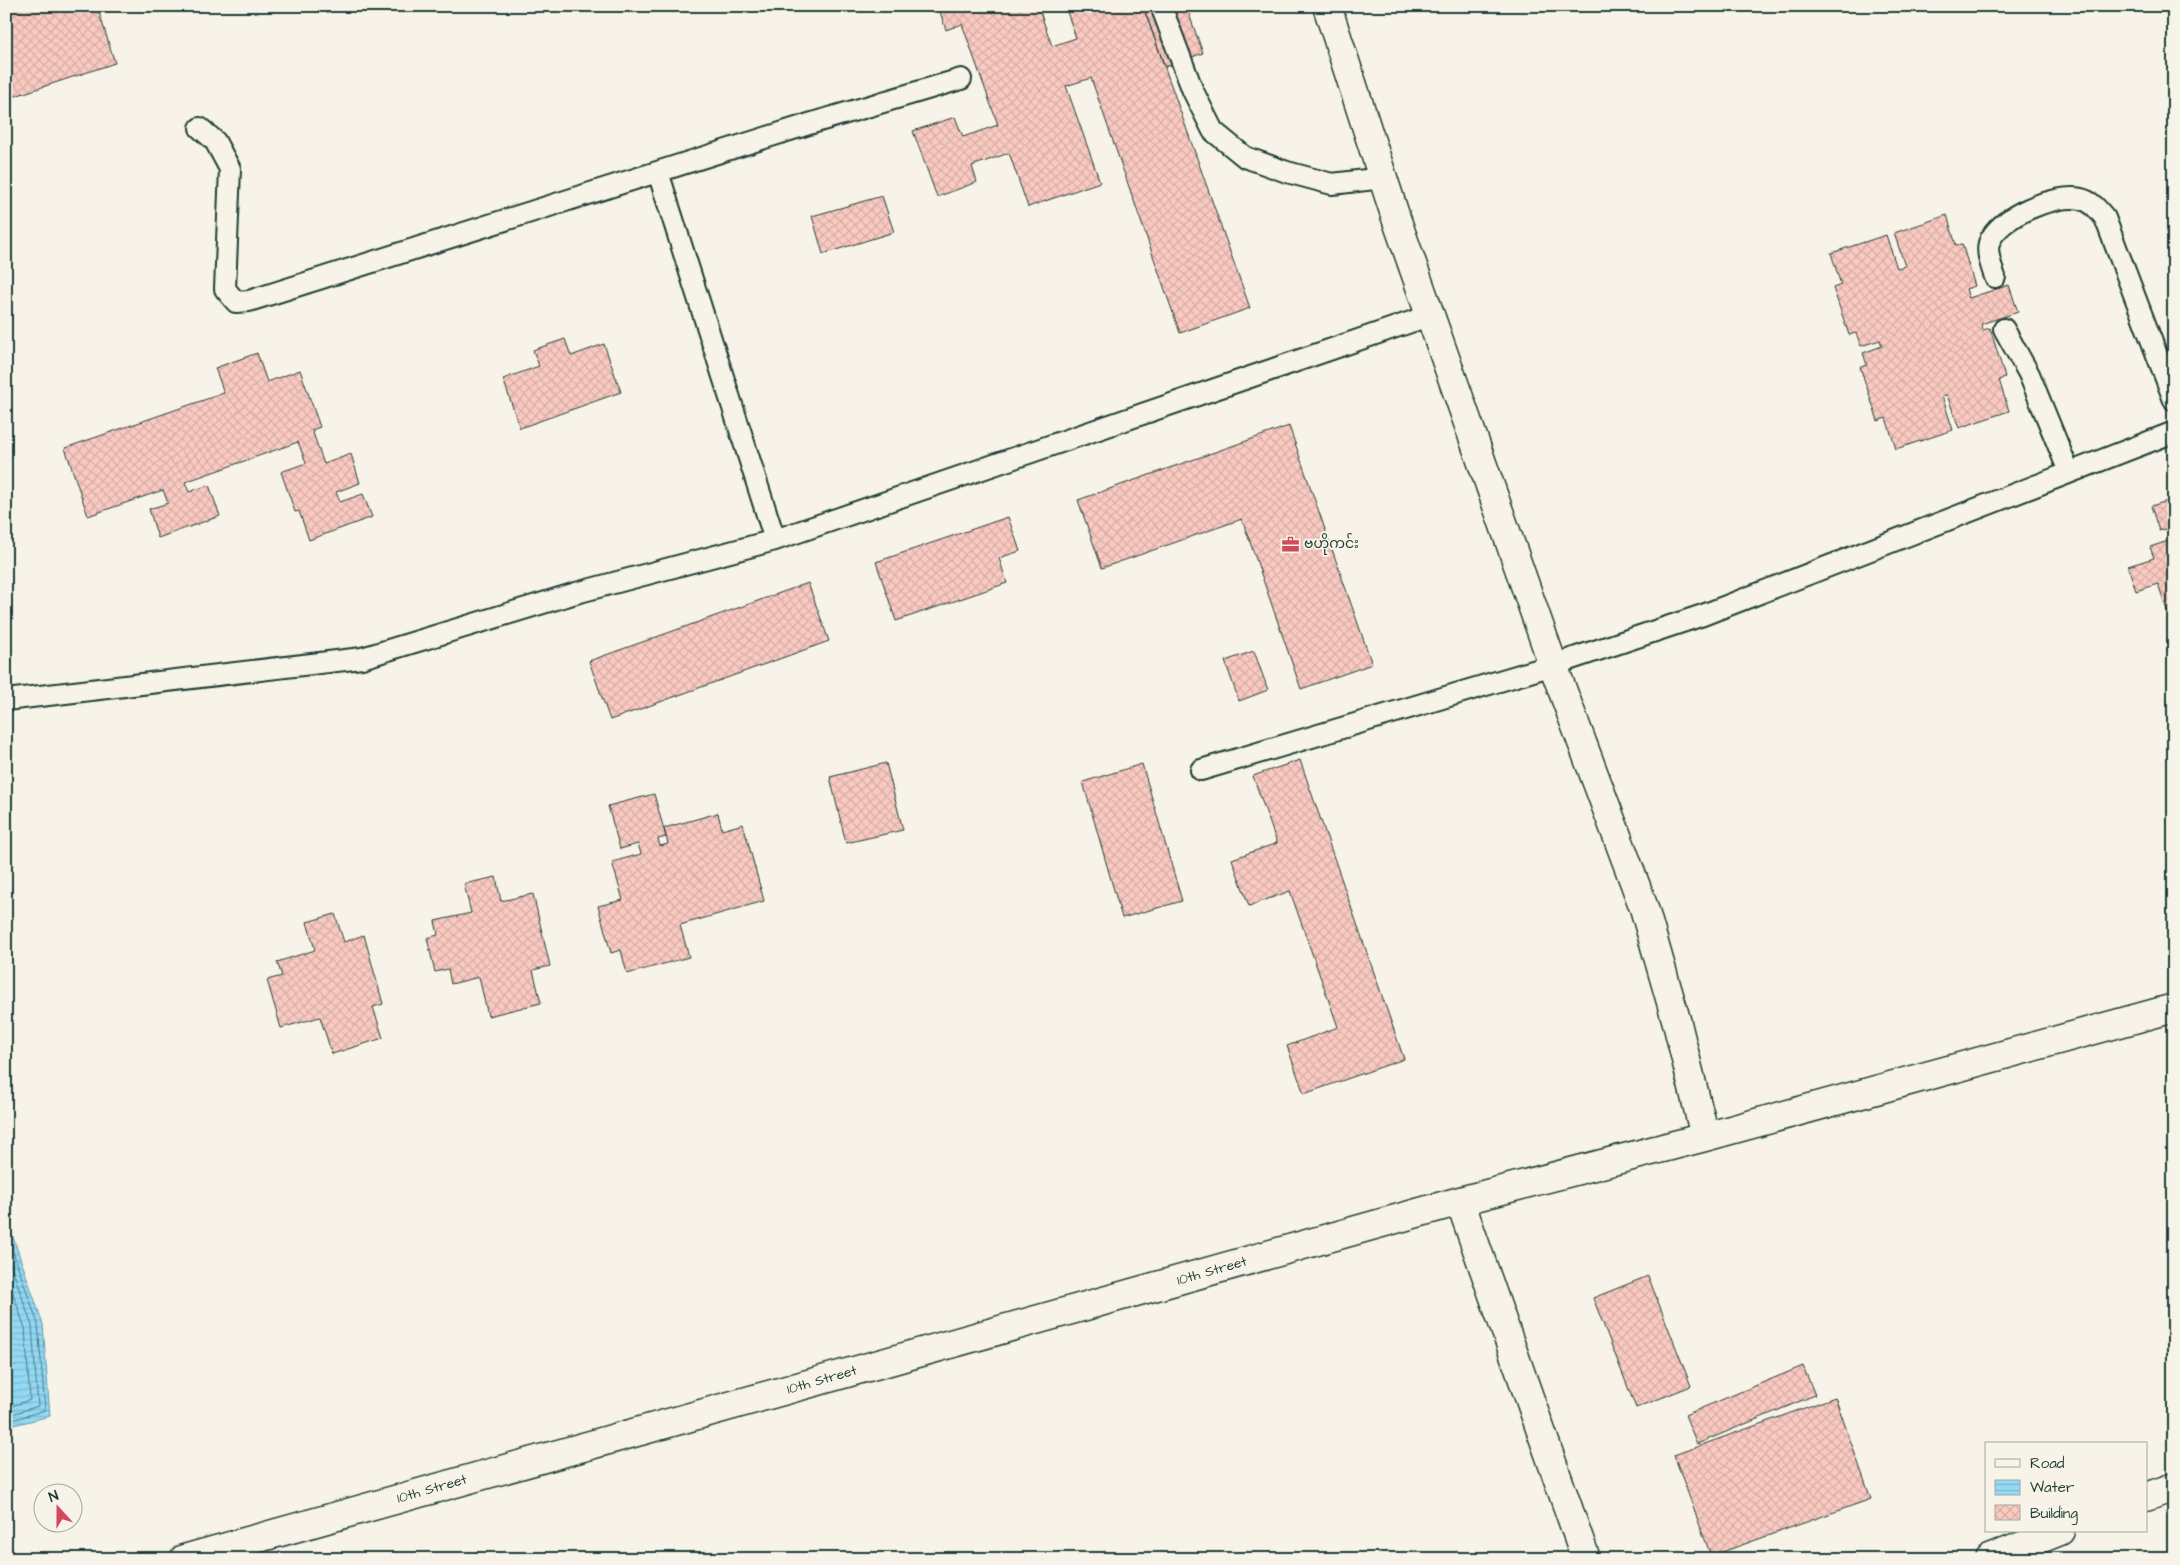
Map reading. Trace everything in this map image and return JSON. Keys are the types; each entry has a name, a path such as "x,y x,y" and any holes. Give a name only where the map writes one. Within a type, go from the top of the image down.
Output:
{"street":[{"path":"1327,6 1383,178 1553,665 1644,908 1677,1024 1705,1137"},
{"name":"10th Street","path":"184,1559 1460,1201 1705,1137 2174,1008"},
{"path":"1460,1201 1586,1559"},
{"path":"2148,1496 2174,1487"},
{"path":"1989,1559 2057,1532"}],"lane":[{"path":"1161,6 1193,91 1213,131 1245,156 1287,172 1332,184 1383,178"},
{"path":"200,128 215,141 230,169 225,289 236,302 249,302 658,172 961,79"},
{"path":"658,172 775,540"},
{"path":"1995,277 1988,245 1994,231 2020,213 2056,200 2081,199 2094,204 2105,218 2174,400"},
{"path":"6,700 362,658 576,593 775,540 1431,315"},
{"path":"2004,330 2029,374 2069,472"},
{"path":"1201,770 1553,665 1703,615 2174,432"}],"water":[{"path":"6,1217 43,1324 50,1416 6,1427"}],"building":[{"path":"6,6 97,6 115,63 6,99"},
{"path":"938,6 1038,6 1052,46 1076,38 1065,6 1143,6 1250,308 1180,333 1091,78 1066,86 1100,182 1028,207 1009,153 972,166 977,182 937,197 913,131 955,117 963,137 998,125 962,24 946,30"},
{"path":"1143,6 1186,6 1203,53 1165,67"},
{"path":"882,196 894,232 823,254 812,216"},
{"path":"1947,215 1956,245 1962,244 1975,286 1966,289 1969,298 2009,285 2018,312 1981,324 1983,330 1990,328 2005,377 1999,380 2009,411 1959,428 1947,395 1942,396 1953,430 1896,449 1886,418 1878,421 1860,367 1867,365 1863,353 1882,346 1880,340 1861,346 1856,333 1849,335 1833,288 1841,285 1831,253 1886,235 1897,268 1905,266 1894,233"},
{"path":"565,339 571,356 604,344 621,392 520,428 503,379 539,366 533,350"},
{"path":"257,353 267,382 300,370 320,427 312,430 324,464 351,454 360,483 336,492 340,502 363,494 372,517 309,540 299,511 295,512 281,472 306,463 298,442 185,482 189,492 209,485 220,516 158,538 149,509 168,503 163,490 88,516 65,448 224,393 215,368"},
{"name":"ဗဟိုကင်း","path":"1289,426 1372,664 1301,689 1242,519 1102,568 1078,500"},
{"path":"2174,499 2174,526 2159,531 2151,506"},
{"path":"1008,517 1020,551 999,558 1007,583 896,621 876,562"},
{"path":"2174,539 2174,624 2172,625 2158,584 2136,591 2128,566 2154,558 2150,547"},
{"path":"808,583 829,641 610,720 589,661"},
{"path":"1254,651 1268,690 1239,701 1225,661"},
{"path":"1300,760 1404,1059 1304,1094 1287,1046 1338,1027 1290,891 1249,906 1232,859 1277,843 1253,776"},
{"path":"886,763 903,830 846,843 830,777"},
{"path":"1142,764 1182,901 1122,918 1083,782"},
{"path":"654,794 666,837 658,839 660,846 668,844 664,828 718,813 722,830 743,824 764,901 680,925 689,957 627,974 621,950 611,953 598,906 623,900 612,862 641,854 638,844 620,849 608,806"},
{"path":"496,877 501,901 533,894 550,966 533,970 541,1003 488,1016 479,977 451,984 448,969 435,972 427,938 438,935 435,921 471,913 464,884"},
{"path":"335,914 344,942 364,935 383,1004 373,1007 383,1038 332,1054 320,1017 281,1028 267,980 282,976 277,962 315,950 307,922"},
{"path":"1648,1276 1691,1386 1636,1408 1593,1298"},
{"path":"1803,1366 1815,1395 1697,1444 1685,1415"},
{"path":"1835,1397 1871,1499 1711,1556 1674,1455"}],"place":[{"name":"ဗဟိုကင်း","path":"1290,544"}]}
